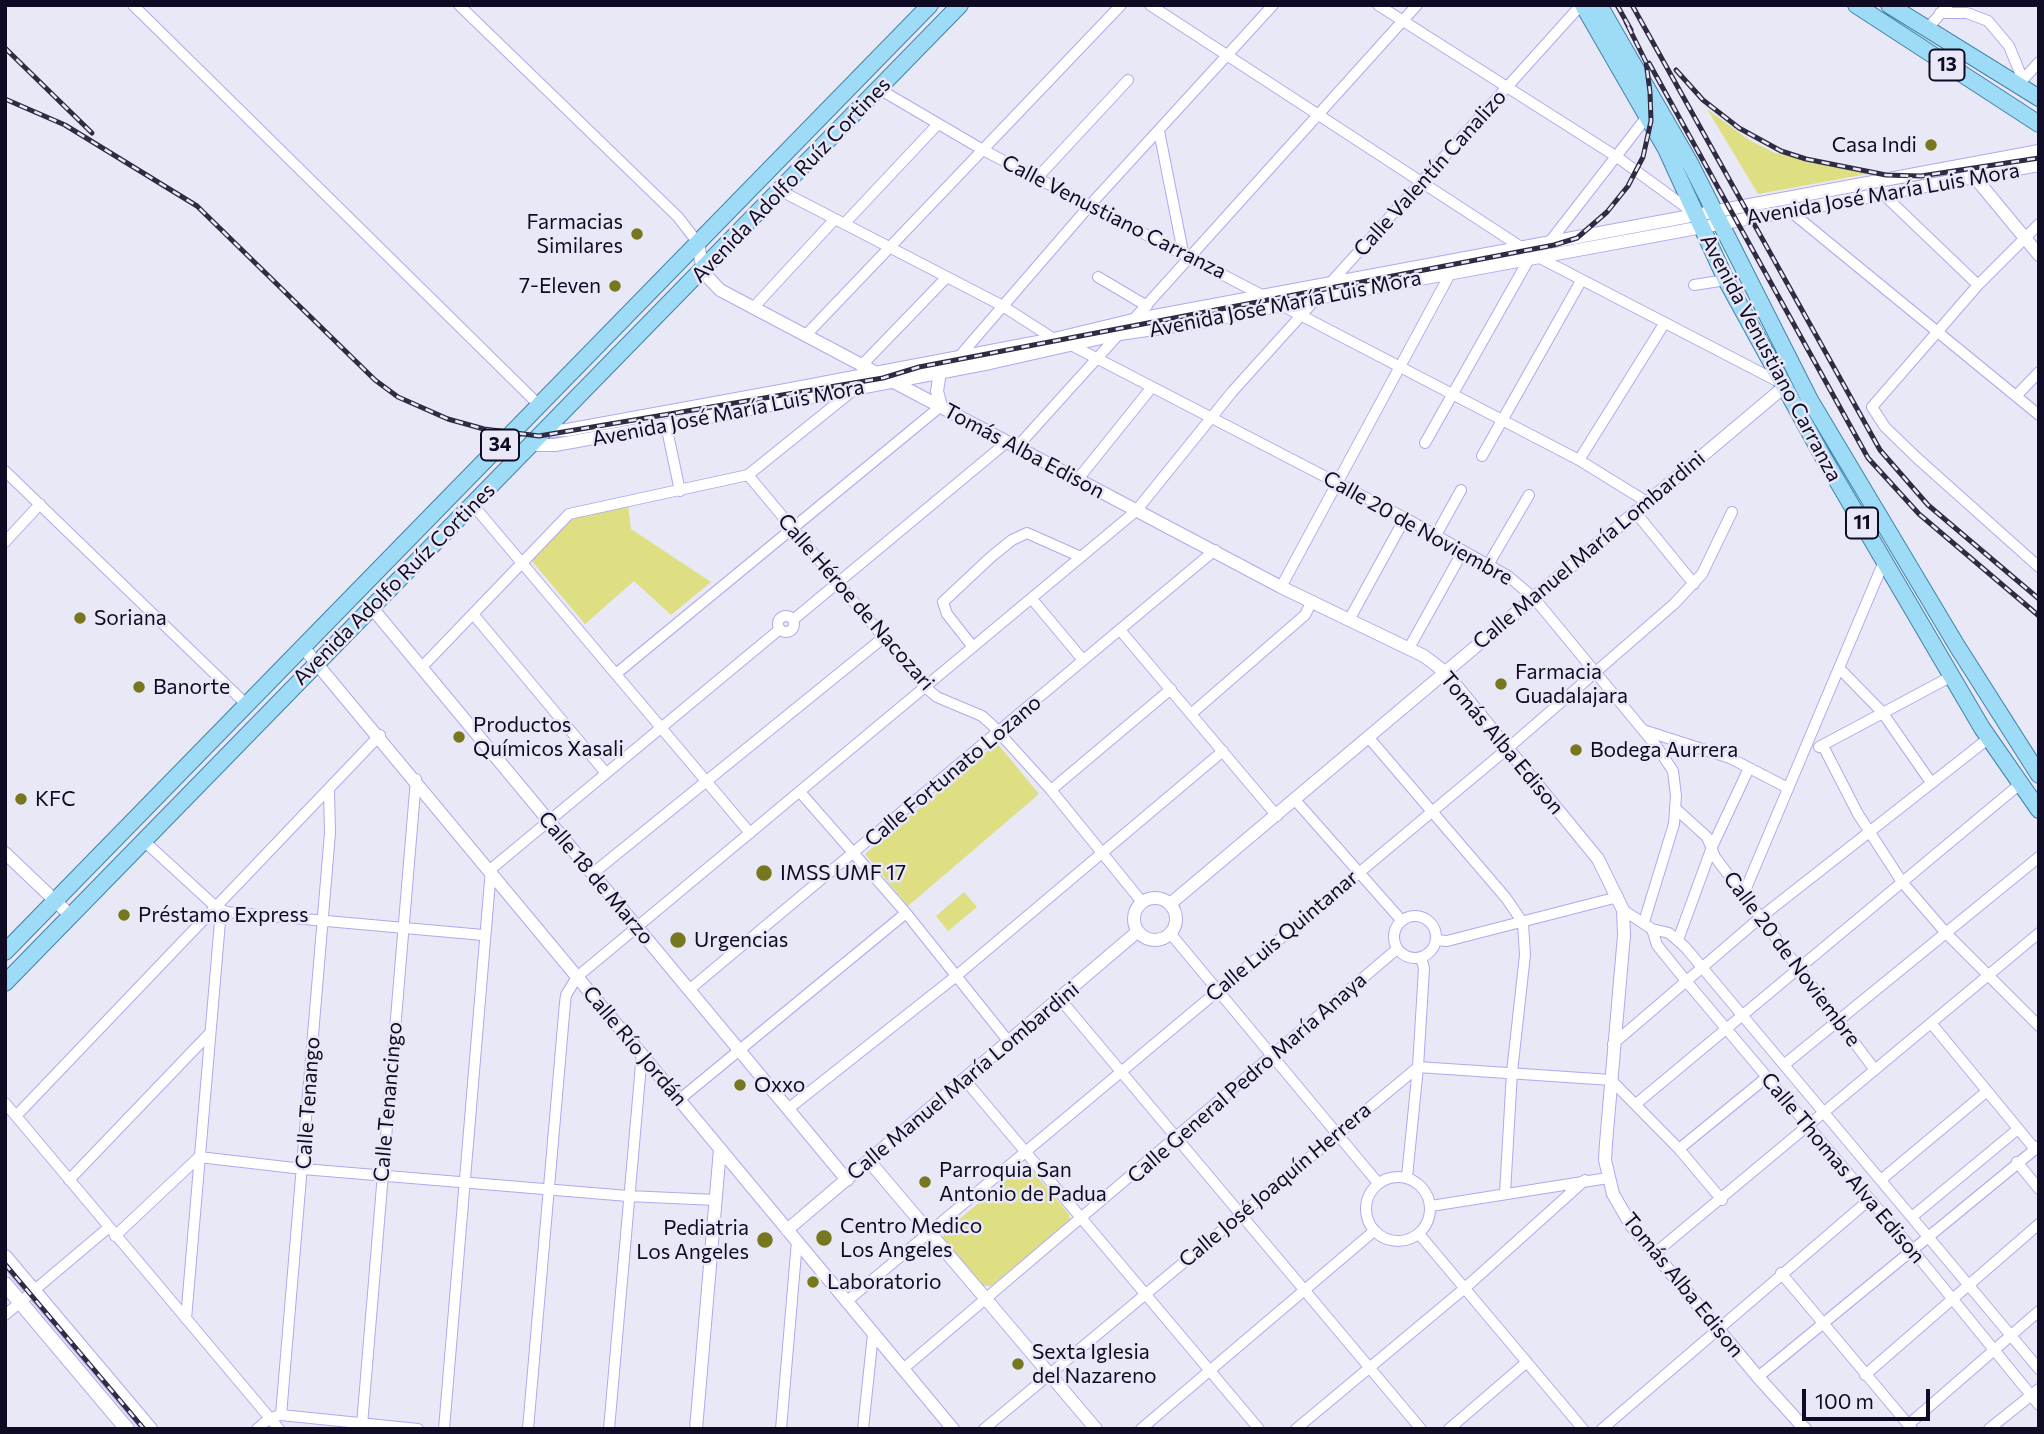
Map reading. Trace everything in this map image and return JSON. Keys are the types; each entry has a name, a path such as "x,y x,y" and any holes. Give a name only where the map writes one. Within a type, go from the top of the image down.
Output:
{"main road":[{"name":"Avenida Adolfo Ruíz Cortines","path":"5,952 930,5"},
{"name":"Avenida Adolfo Ruíz Cortines","path":"5,984 703,272 960,5"},
{"name":"Avenida Venustiano Carranza","path":"1582,5 1648,117 1726,280 1783,385 1952,676 1989,737 2039,810"},
{"name":"Avenida Venustiano Carranza","path":"1600,5 1654,100 1810,400 1963,656 2039,775"},
{"name":"13","path":"1856,5 2039,124"},
{"name":"13","path":"1889,5 2020,82 2039,98"},
{"path":"5,1256 150,1429"},
{"path":"5,1284 127,1429"}],"street":[{"path":"133,5 539,405"},
{"path":"459,5 686,225 698,243 703,272"},
{"path":"805,336 1121,5"},
{"path":"1150,5 1424,182 1530,255 1783,385"},
{"path":"958,358 1091,204 1273,5"},
{"path":"1378,5 1617,157 1698,221"},
{"path":"1133,320 1187,254 1319,116 1417,5"},
{"name":"Calle Valentín Canalizo","path":"577,977 1136,511 1212,416 1329,283 1424,182 1582,5"},
{"path":"1928,27 1944,9 1967,13 1988,21 2009,46 2020,82 2039,62"},
{"path":"1037,178 1128,80"},
{"name":"Calle Venustiano Carranza","path":"879,89 982,150 1091,204 1579,460 1647,502"},
{"path":"1548,244 1648,117 1654,100"},
{"path":"753,308 938,124"},
{"path":"1160,131 1187,254"},
{"name":"Avenida José María Luis Mora","path":"545,431 567,430 958,358 1133,320 1329,283 1530,255 1548,244 1716,218 2039,151"},
{"path":"1965,165 2039,255"},
{"name":"Avenida José María Luis Mora","path":"1716,218 1790,211 2039,165"},
{"path":"781,191 1001,305 1055,339"},
{"path":"1883,194 1978,285"},
{"path":"1790,211 2039,415"},
{"name":"Avenida José María Luis Mora","path":"531,445 555,445 855,390 1073,346 1119,334 1196,323 1282,304 1450,274 1698,221"},
{"path":"2039,224 1978,285 1872,407 1885,427 1917,458 2039,567"},
{"path":"1425,443 1530,255"},
{"name":"Tomás Alba Edison","path":"703,272 712,285 753,308 1281,587 1409,648 1445,672 1598,859 1623,910 1605,1152 1608,1178 1622,1211 1801,1428"},
{"path":"1281,587 1450,274"},
{"path":"1098,277 1147,306"},
{"path":"861,366 946,278"},
{"path":"1694,285 1726,280"},
{"path":"1482,456 1581,281"},
{"path":"1579,460 1664,324"},
{"path":"444,1429 491,869 780,629 778,624 783,617 793,620 1012,444 1098,359 1119,334"},
{"name":"Calle 20 de Noviembre","path":"1073,346 1405,518 1508,576 1534,598 1597,672 1673,771 1676,808 1707,837 1715,857 1875,1070"},
{"path":"617,673 941,406 937,391 940,372"},
{"path":"2016,396 2039,372"},
{"path":"421,668 559,522 576,510 680,491 748,475 874,373"},
{"name":"Calle Manuel María Lombardini","path":"1170,904 1296,801 1783,385"},
{"path":"1077,479 1152,387"},
{"path":"666,425 680,491"},
{"path":"5,471 246,704"},
{"name":"Calle Héroe de Nacozari","path":"748,475 925,687 937,697 982,716 1051,790 1142,902"},
{"path":"1436,535 1461,490"},
{"path":"1488,565 1529,495"},
{"path":"5,542 40,504"},
{"path":"473,505 750,833"},
{"name":"Calle Luis Quintanar","path":"846,1302 1597,672 1694,584 1709,562 1732,512"},
{"path":"1636,513 1694,584"},
{"path":"1349,620 1405,518"},
{"path":"973,647 951,621 943,608 943,602 991,557 1012,540 1027,533 1082,557"},
{"name":"Calle Fortunato Lozano","path":"690,989 999,733 1214,550"},
{"path":"1409,648 1463,551"},
{"path":"1744,893 1885,559"},
{"path":"1031,599 1083,660"},
{"path":"1191,714 1305,615 1312,601"},
{"name":"Calle 18 de Marzo","path":"372,608 846,1180"},
{"path":"473,614 605,772"},
{"path":"1120,630 1277,816"},
{"path":"592,874 883,638"},
{"name":"Calle Río Jordán","path":"302,646 319,662 491,869 577,977 949,1426"},
{"path":"1840,669 1882,712 1930,781"},
{"path":"1805,751 1823,746 1952,676"},
{"path":"1051,790 1171,689"},
{"path":"1643,730 1698,746 1788,788"},
{"path":"16,1116 218,909 380,736"},
{"path":"1613,1044 1761,917 1869,829 1989,737"},
{"path":"1369,738 1506,898 1523,923 1525,955 1512,1072 1505,1192"},
{"path":"1823,746 1902,882 1946,933 2039,1027"},
{"path":"788,1109 955,976 1223,751"},
{"path":"1678,940 1712,847 1749,768"},
{"name":"Calle Tenancingo","path":"362,1424 416,779"},
{"path":"1636,1104 2020,784"},
{"name":"Calle Tenango","path":"275,1417 303,1169 320,921 330,833 328,790"},
{"path":"800,792 906,913 1009,1042"},
{"path":"1296,801 1402,920"},
{"path":"1648,925 1676,808"},
{"path":"144,841 218,909 484,935"},
{"path":"5,853 71,915"},
{"path":"1785,1063 2039,858"},
{"path":"1436,940 1447,941 1618,897"},
{"path":"1157,898 1170,904 1176,916 1170,933 1161,939 1151,940 1138,932 1133,919 1142,902 1157,898"},
{"path":"186,1320 218,909"},
{"name":"Calle Thomas Alva Edison","path":"1623,910 1678,940 1704,967 2039,1369"},
{"path":"680,1099 906,913"},
{"path":"1415,916 1429,921 1436,940 1430,952 1421,958 1408,957 1397,949 1395,931 1402,920 1415,916"},
{"name":"Calle Thomas Alva Edison","path":"1648,925 1657,946 1995,1350 2035,1393 2039,1405"},
{"name":"Calle Manuel María Lombardini","path":"787,1230 1138,932"},
{"path":"1170,933 1378,1183"},
{"path":"1654,1253 1722,1200 2039,933"},
{"name":"Calle General Pedro María Anaya","path":"903,1369 1082,1220 1397,949"},
{"path":"1407,1177 1418,1067 1424,968 1421,958"},
{"path":"528,1429 566,995 577,977"},
{"path":"1060,999 1421,1429"},
{"path":"1758,1377 1821,1322 2036,1147 1986,1092 1931,1023"},
{"path":"69,1180 209,1034"},
{"path":"609,1429 642,1053"},
{"path":"1418,1067 1611,1080 1679,1149 1722,1200"},
{"name":"Calle José Joaquín Herrera","path":"984,1429 1335,1133 1418,1067"},
{"path":"1679,1149 1767,1077"},
{"path":"965,1080 1259,1429"},
{"path":"1882,1179 1986,1092"},
{"path":"5,1103 186,1320 275,1417 279,1429"},
{"path":"1913,1216 2018,1129"},
{"path":"696,1429 720,1149"},
{"path":"5,1315 112,1232 199,1157 303,1169 548,1187 628,1196 716,1200"},
{"path":"869,1161 1096,1429"},
{"path":"2017,1162 2039,1189"},
{"path":"1391,1177 1407,1177 1423,1188 1431,1206 1428,1221 1419,1234 1411,1239 1391,1241 1374,1231 1368,1222 1366,1201 1378,1183 1391,1177"},
{"path":"1431,1206 1505,1192 1608,1178"},
{"path":"1296,1429 1465,1288 1585,1180"},
{"path":"1602,1429 1716,1328 1869,1200"},
{"path":"1866,1375 2039,1224"},
{"path":"1142,1429 1374,1231"},
{"path":"1419,1234 1583,1429"},
{"path":"781,1429 797,1241"},
{"path":"1781,1273 1910,1427 2039,1311"},
{"path":"863,1429 873,1334"},
{"path":"1448,1429 1527,1362"},
{"path":"1989,1429 2035,1393"},
{"path":"257,1429 275,1417 418,1429"}],"green space":[{"path":"1707,109 1749,140 1775,153 1867,174 1758,194"},
{"path":"628,505 631,529 711,582 671,615 634,581 585,624 531,560 575,514"},
{"path":"997,743 1039,794 908,906 865,854"},
{"path":"964,892 977,907 948,931 936,916"},
{"path":"1024,1165 1028,1166 1069,1214 1070,1220 991,1286 984,1286 943,1238 944,1232"}],"railway":[{"path":"1617,5 1631,30"},
{"path":"1632,5 1880,450 1928,505 2039,599"},
{"path":"5,99 65,125 197,206 375,380 398,397 448,419 484,429 539,436 883,378 919,367 1554,245 1577,238 1607,212 1628,186 1643,157 1651,121 1650,92 1646,62 1626,22"},
{"path":"5,48 92,133"},
{"path":"1649,63 1868,458 1919,514 2039,616"},
{"path":"1676,70 1703,100 1739,128 1781,151 1806,159 1886,175 1921,176 2039,158"},
{"path":"5,1264 144,1429"}],"place":[{"name":"Casa Indi","path":"1931,145"},
{"name":"Farmacias Similares","path":"637,234"},
{"name":"7-Eleven","path":"615,286"},
{"name":"Soriana","path":"80,618"},
{"name":"Farmacia Guadalajara","path":"1501,684"},
{"name":"Banorte","path":"139,687"},
{"name":"Productos Químicos Xasali","path":"459,737"},
{"name":"Bodega Aurrera","path":"1576,750"},
{"name":"KFC","path":"21,799"},
{"name":"IMSS UMF 17","path":"764,873"},
{"name":"Préstamo Express","path":"124,915"},
{"name":"Urgencias","path":"678,940"},
{"name":"Oxxo","path":"740,1085"},
{"name":"Parroquia San Antonio de Padua","path":"925,1182"},
{"name":"Centro Medico Los Angeles","path":"824,1238"},
{"name":"Pediatria Los Angeles","path":"765,1240"},
{"name":"Laboratorio","path":"813,1282"},
{"name":"Sexta Iglesia del Nazareno","path":"1018,1364"}]}
